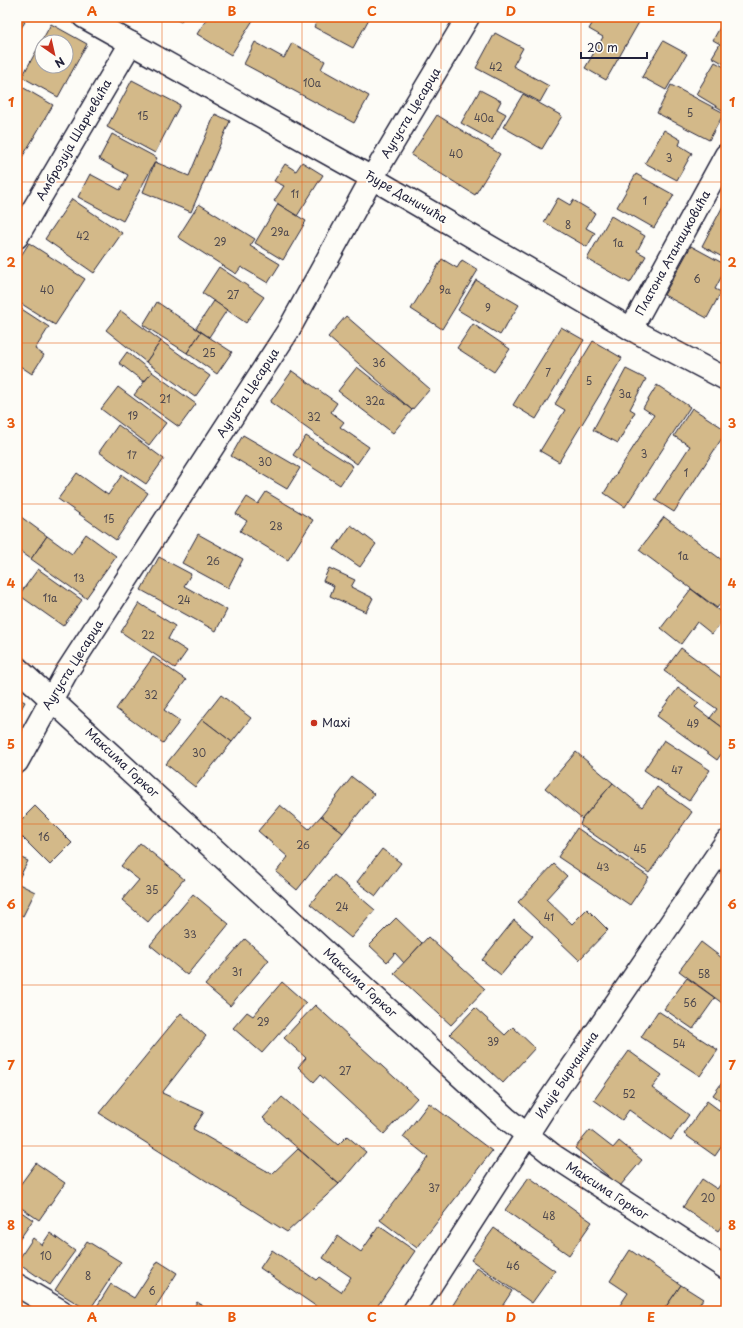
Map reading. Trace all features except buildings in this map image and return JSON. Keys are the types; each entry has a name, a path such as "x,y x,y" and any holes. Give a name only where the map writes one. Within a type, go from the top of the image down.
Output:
{"street":[{"name":"Ђуре Даничића","path":"84,17 372,178 631,329 726,379"},
{"name":"Аугуста Цесарца","path":"17,762 66,673 288,331 372,178 468,17"},
{"name":"Амброзија Шарчевића","path":"17,237 131,43"},
{"name":"Платона Атанацковића","path":"631,329 726,155"},
{"name":"Максима Горког","path":"17,668 500,1112 527,1135 554,1156 726,1268"},
{"name":"Илије Бирчанина","path":"414,1311 547,1104 726,842"},
{"path":"17,1284 61,1311"}],"place":[{"name":"Maxi","path":"314,723"}]}
